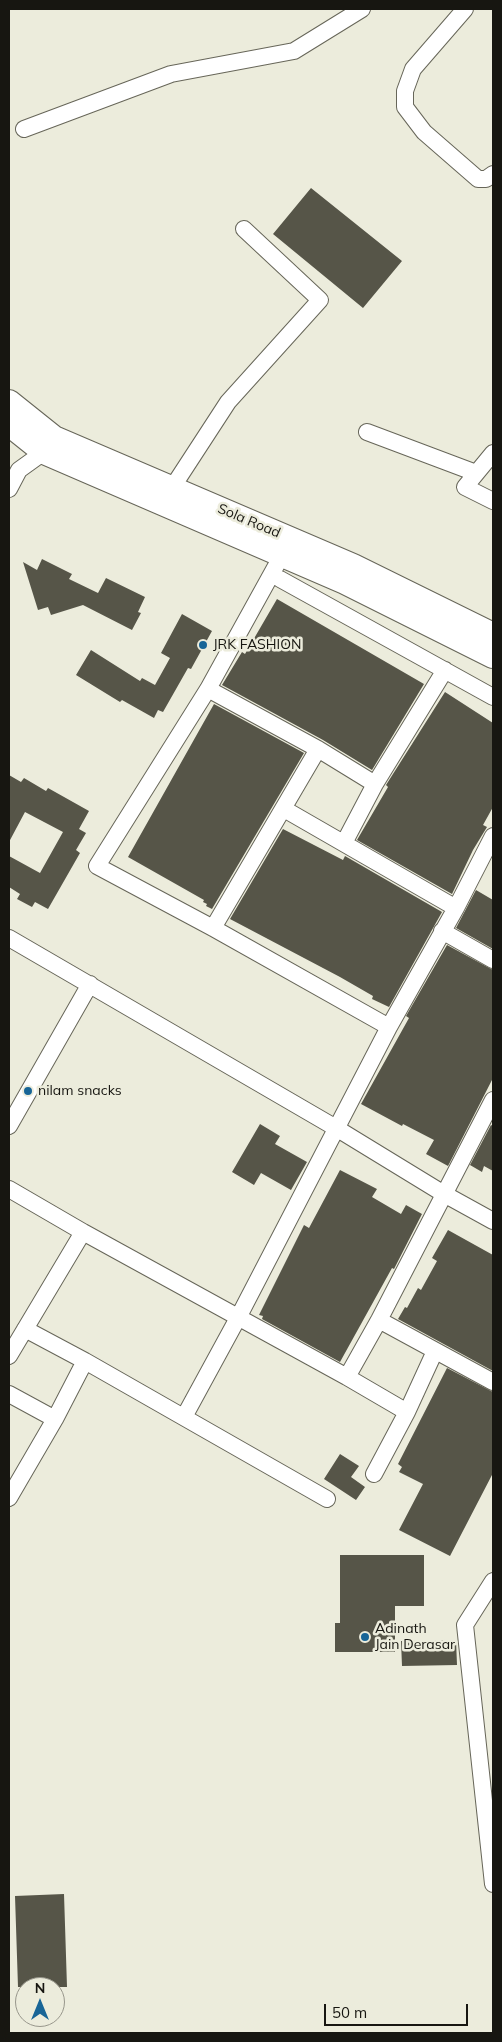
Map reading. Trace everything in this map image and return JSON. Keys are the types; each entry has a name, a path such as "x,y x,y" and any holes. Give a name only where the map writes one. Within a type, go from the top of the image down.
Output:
{"main road":[{"name":"Sola Road","path":"9,402 49,445 172,488 353,566 493,635"},
{"name":"Sola Road","path":"9,424 49,445 282,555 345,582 493,656"}],"street":[{"path":"24,129 171,74 294,51 362,9"},
{"path":"465,9 413,69 405,91 405,107 424,132 478,179 486,179 493,174"},
{"path":"172,488 228,402 320,300 244,229"},
{"path":"367,432 476,473"},
{"path":"9,489 19,470 49,445"},
{"path":"493,454 465,487 493,501"},
{"path":"282,555 208,689 97,866 213,928 389,1027"},
{"path":"280,579 493,698"},
{"path":"344,843 375,784 444,670"},
{"path":"208,689 375,784"},
{"path":"213,928 318,750"},
{"path":"284,809 456,908"},
{"path":"184,1418 389,1027 456,908 493,836"},
{"path":"442,931 493,960"},
{"path":"9,938 493,1221"},
{"path":"9,1126 90,984"},
{"path":"347,1377 379,1320 493,1100"},
{"path":"9,1189 83,1232 239,1316 406,1412"},
{"path":"9,1356 83,1232"},
{"path":"379,1320 493,1382"},
{"path":"24,1329 85,1361 327,1499"},
{"path":"374,1474 406,1412 434,1351"},
{"path":"9,1498 55,1419 85,1361"},
{"path":"9,1394 55,1419"},
{"path":"493,1581 465,1625 493,1884"}],"building":[{"path":"311,188 402,261 363,308 273,234"},
{"path":"42,559 72,574 69,579 98,593 106,578 145,597 138,612 141,613 132,630 83,605 51,615 48,607 38,610 23,562 37,570"},
{"path":"277,599 424,684 372,770 323,740 222,685 242,652 245,654"},
{"path":"182,614 212,631 191,669 188,668 163,712 158,710 154,718 122,700 120,702 76,675 91,650 140,681 142,678 155,685 170,658 161,653"},
{"path":"445,692 493,723 493,807 483,825 487,827 473,850 452,894 357,840 388,787 386,785"},
{"path":"214,704 304,753 212,909 206,906 207,904 203,902 204,900 128,857"},
{"path":"9,775 21,782 24,778 46,791 48,788 89,811 79,829 86,833 76,850 80,853 48,909 35,902 32,907 17,899 20,894 9,887 9,856 40,873 63,832 25,812 9,842"},
{"path":"283,829 343,860 345,856 442,912 389,1007 372,999 373,996 340,977 230,919"},
{"path":"476,890 493,900 493,949 456,928"},
{"path":"447,945 493,970 493,1078 448,1166 426,1154 434,1140 403,1124 402,1126 361,1104 409,1018 406,1016"},
{"path":"260,1124 280,1136 275,1144 307,1162 291,1190 261,1173 254,1185 232,1172"},
{"path":"491,1125 493,1126 493,1171 484,1166 482,1172 470,1165"},
{"path":"340,1170 377,1189 372,1197 401,1214 406,1205 422,1214 394,1269 392,1268 340,1362 262,1319 263,1316 259,1315 304,1225 309,1228"},
{"path":"448,1230 493,1255 493,1371 398,1319 405,1307 407,1308 418,1288 421,1290 437,1261 432,1258"},
{"path":"447,1368 493,1392 493,1473 450,1556 399,1530 423,1484 399,1472 402,1467 398,1464"},
{"path":"340,1454 359,1466 351,1477 365,1487 356,1500 324,1479"},
{"path":"340,1555 424,1555 424,1606 395,1606 395,1652 335,1652 335,1623 340,1623"},
{"path":"456,1640 457,1665 402,1666 401,1641"},
{"path":"64,1894 67,1987 65,1987 65,1977 18,1977 15,1896"}],"place":[{"name":"JRK FASHION","path":"203,645"},
{"name":"nilam snacks","path":"28,1091"},
{"name":"Adinath Jain Derasar","path":"365,1637"}]}
